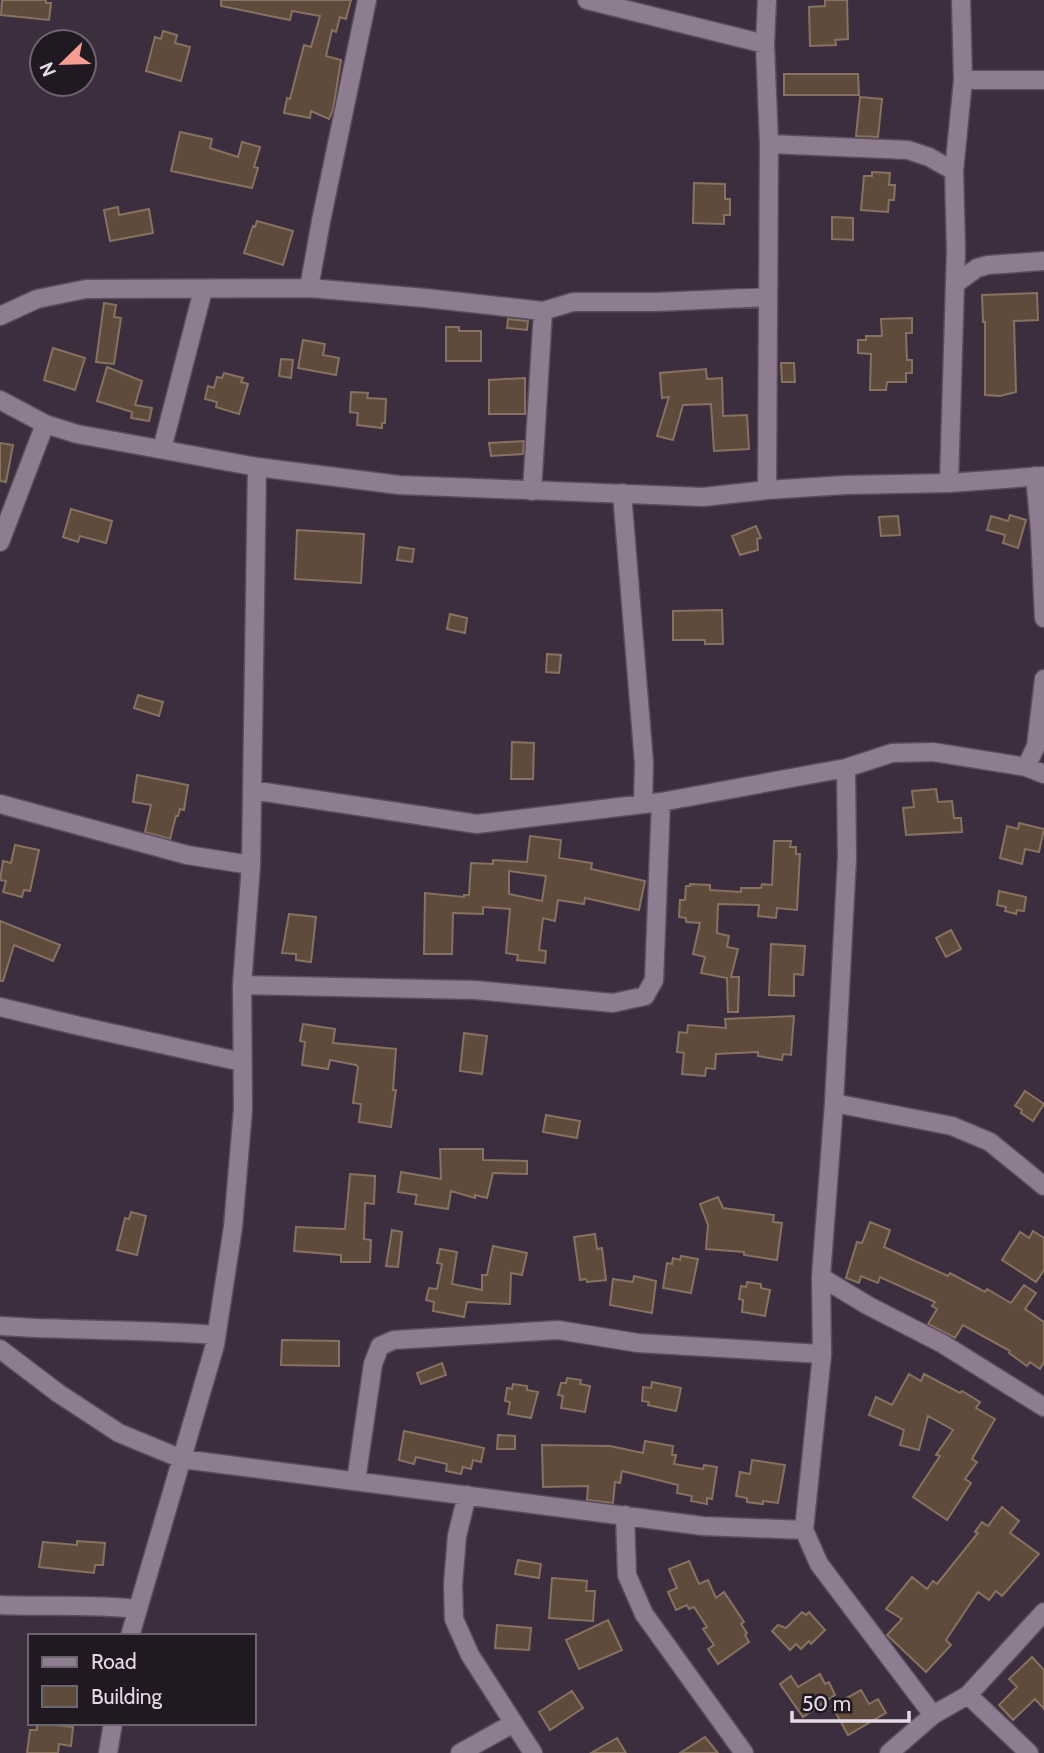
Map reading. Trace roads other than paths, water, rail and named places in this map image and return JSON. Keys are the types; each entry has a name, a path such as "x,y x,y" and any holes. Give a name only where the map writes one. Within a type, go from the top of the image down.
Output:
{"street":[{"path":"309,288 367,0"},
{"path":"587,0 765,44"},
{"path":"766,490 769,144 765,44 767,0"},
{"path":"949,482 955,284 954,171 963,80 961,0"},
{"path":"963,80 1044,80"},
{"path":"769,144 908,150 929,157 954,171"},
{"path":"955,284 977,268 988,265 1044,261"},
{"path":"0,316 37,299 86,289 309,288 543,312 573,302 656,302 768,297"},
{"path":"162,449 203,290"},
{"path":"532,491 543,312"},
{"path":"0,400 45,424 77,435 257,467 399,485 703,497 845,485 1040,476 1044,618"},
{"path":"0,542 45,424"},
{"path":"130,1634 216,1335 233,1227 243,1109 242,985 251,865 257,467"},
{"path":"242,985 475,990 614,1003 645,996 654,980 652,803 644,763 622,494"},
{"path":"1026,767 1035,746 1044,679"},
{"path":"252,790 477,824 652,803 846,768 892,753 933,752 1026,767 1044,774"},
{"path":"846,768 847,858 834,1103 821,1277 822,1354 803,1530 819,1564 933,1715"},
{"path":"0,804 187,855 251,865"},
{"path":"0,1007 242,1062"},
{"path":"834,1103 952,1126 990,1142 1044,1186"},
{"path":"821,1277 867,1305 943,1344 1044,1407"},
{"path":"0,1326 154,1330 216,1335"},
{"path":"356,1481 373,1364 380,1346 394,1340 558,1330 638,1343 822,1354"},
{"path":"0,1349 58,1393 119,1433 182,1460 703,1527 803,1530"},
{"path":"467,1496 457,1536 453,1584 454,1619 470,1655 533,1753"},
{"path":"625,1515 627,1575 644,1614 744,1753"},
{"path":"0,1605 56,1608 103,1605 136,1609"},
{"path":"889,1753 933,1715 968,1695 1044,1612"},
{"path":"968,1695 1029,1753"},
{"path":"460,1753 512,1724"},
{"path":"108,1753 113,1725"}]}
